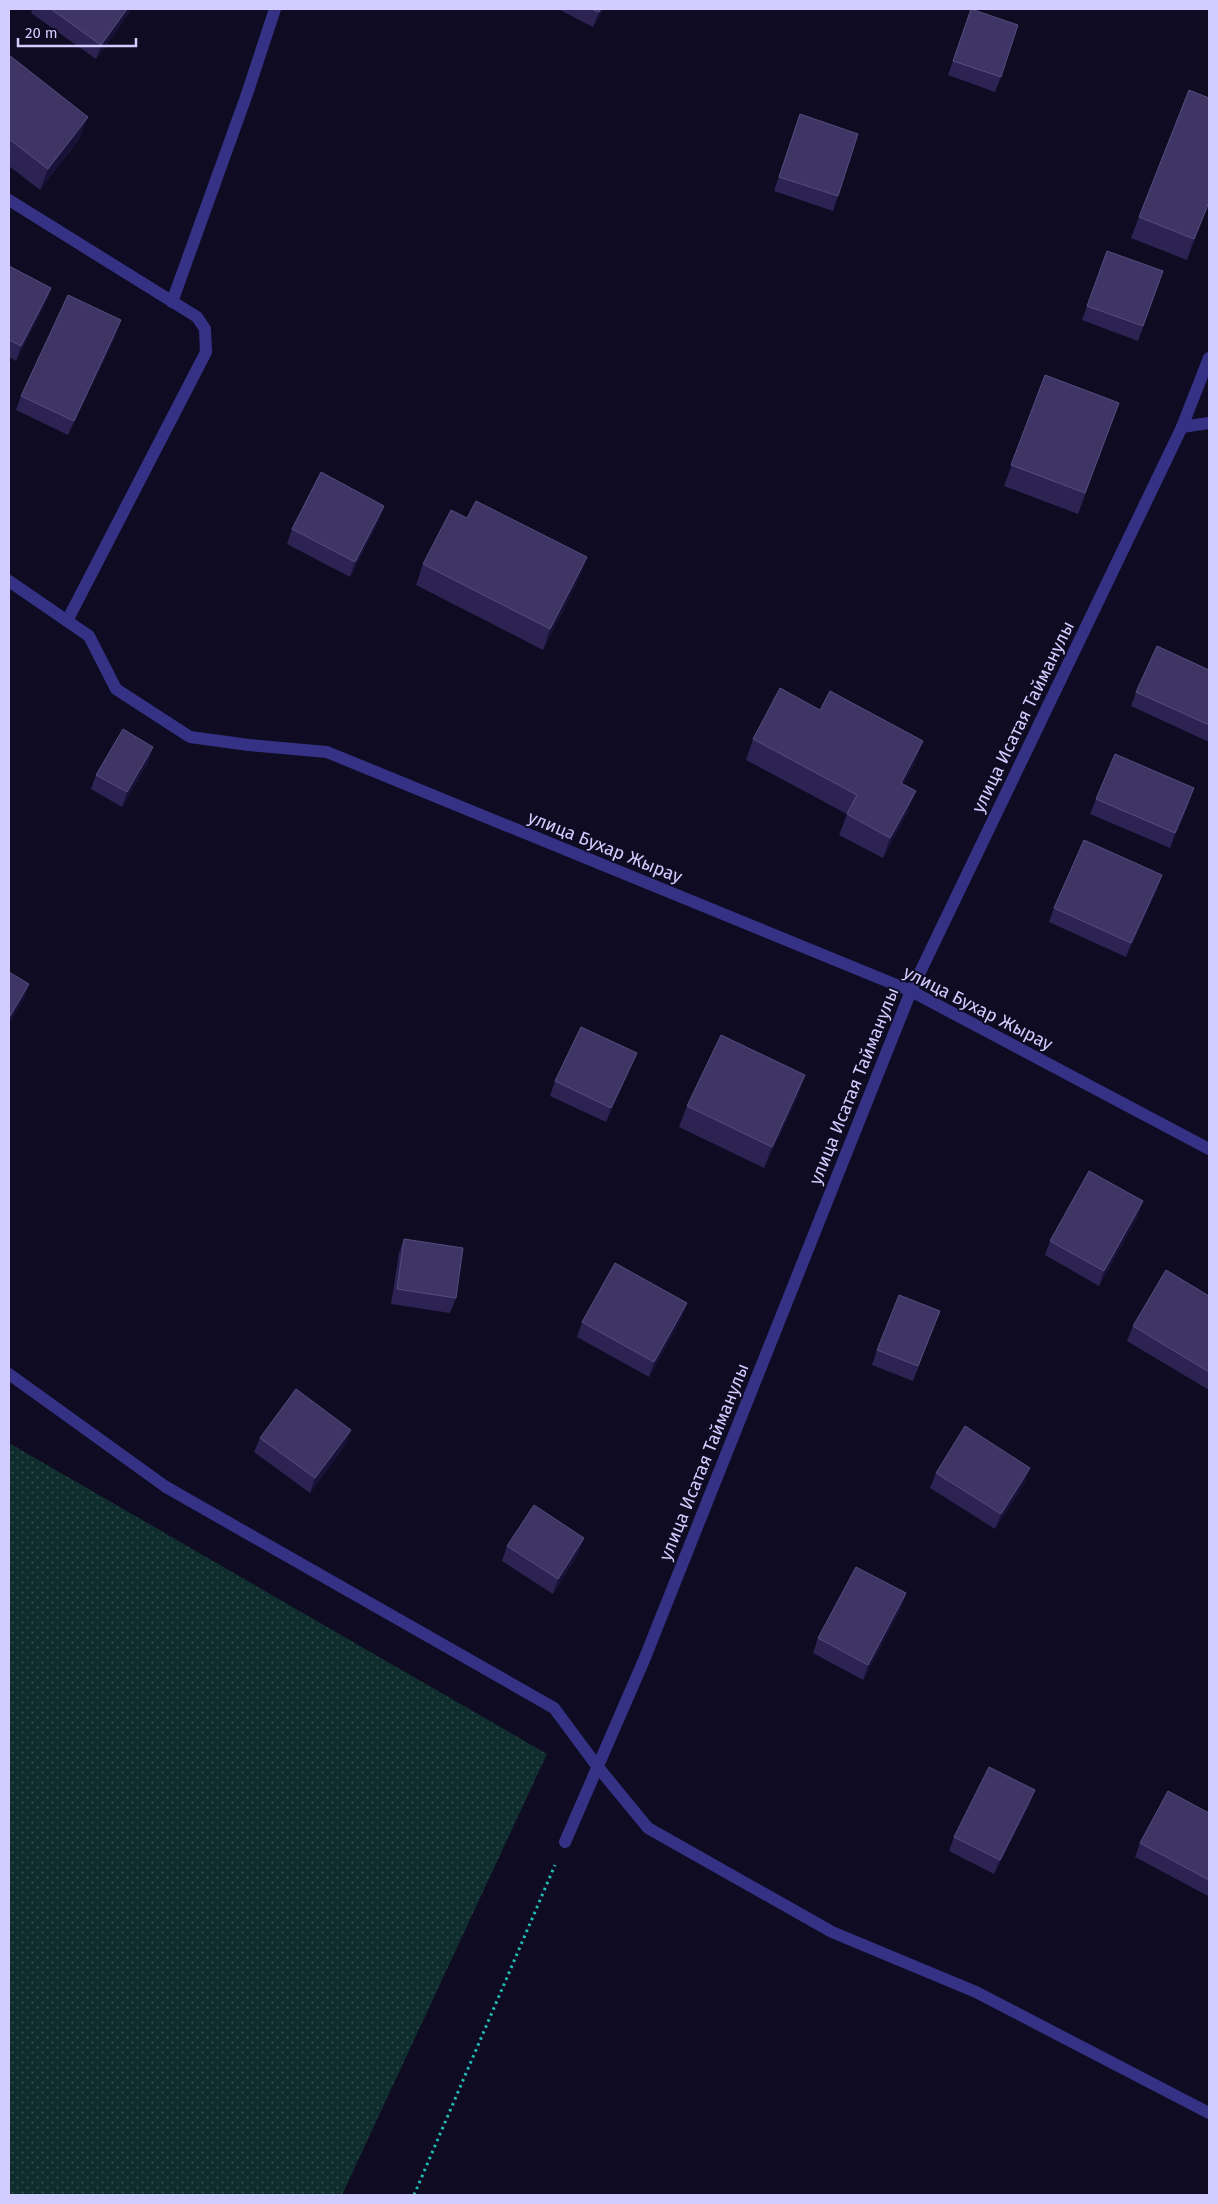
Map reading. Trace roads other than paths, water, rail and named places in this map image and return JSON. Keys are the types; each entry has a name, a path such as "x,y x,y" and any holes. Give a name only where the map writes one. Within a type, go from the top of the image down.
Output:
{"street":[{"path":"172,302 247,94 275,9"},
{"path":"9,200 197,317 205,329 206,352 67,621"},
{"name":"улица Исатая Тайманулы","path":"565,1842 651,1642 911,991 1182,426 1209,358"},
{"path":"1182,426 1209,423"},
{"name":"улица Бухар Жырау","path":"9,581 89,636 116,689 190,737 249,745 327,752 911,991 1209,1149"},
{"path":"9,1374 166,1486 554,1708 597,1766 648,1828 832,1932 976,1992 1209,2113"}]}
